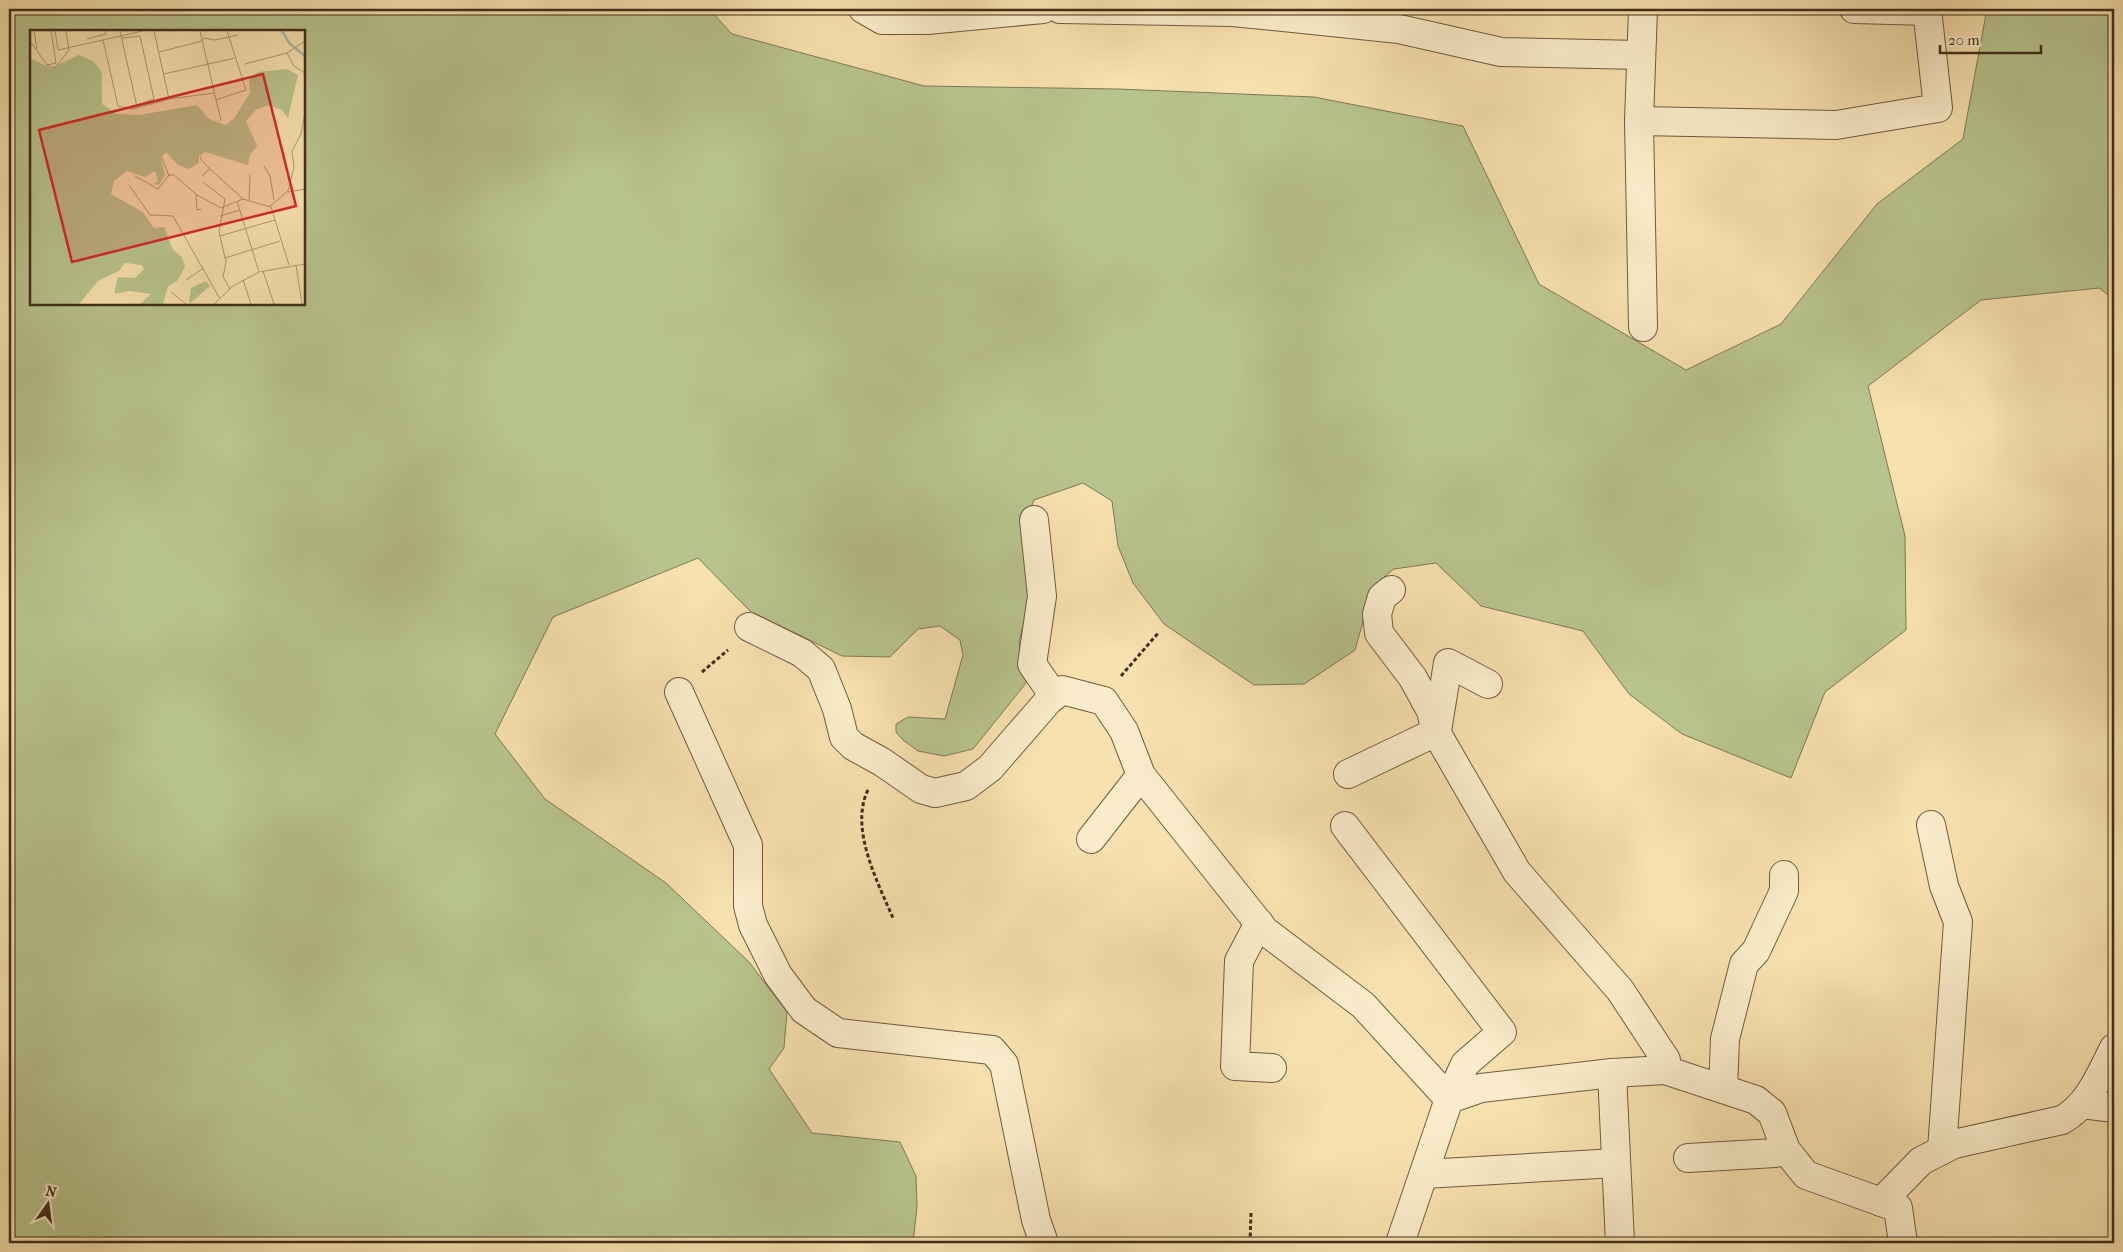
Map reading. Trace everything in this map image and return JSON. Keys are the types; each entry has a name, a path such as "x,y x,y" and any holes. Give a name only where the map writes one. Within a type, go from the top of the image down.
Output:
{"street":[{"path":"863,9 882,20 928,14 1043,9"},
{"path":"1060,9 1233,10 1399,29 1501,52 1641,55"},
{"path":"1643,9 1640,121 1643,327"},
{"path":"1640,121 1836,125 1938,108 1928,10 1854,9"},
{"path":"1034,520 1042,596 1032,664 1054,696"},
{"path":"1391,590 1382,598 1378,614 1379,633 1413,678 1431,711 1436,732 1517,872 1620,990 1666,1060 1665,1070"},
{"path":"749,627 802,653 821,669 837,710 844,737 853,746 882,762 921,789 935,793 966,786 990,768 1054,696 1062,690 1104,701 1124,731 1141,775 1265,931 1363,1005 1449,1099"},
{"path":"1436,732 1448,663 1488,684"},
{"path":"679,692 748,845 748,906 753,925 778,975 804,1010 838,1033 992,1050 1004,1064 1036,1220 1044,1243"},
{"path":"1348,774 1436,732"},
{"path":"1091,839 1141,775"},
{"path":"1931,825 1944,886 1958,922 1942,1150"},
{"path":"1345,826 1502,1032 1464,1064 1449,1099 1400,1243"},
{"path":"1723,1090 1725,1039 1744,964 1756,951 1784,891 1784,875"},
{"path":"1259,923 1239,961 1235,1066 1272,1068"},
{"path":"1881,1202 1921,1161 1954,1144 2062,1120 2075,1113 2088,1098 2114,1048"},
{"path":"1449,1099 1481,1088 1612,1073 1665,1070 1756,1100 1772,1113 1786,1150 1806,1175 1898,1208 1903,1243"},
{"path":"1612,1073 1620,1243"},
{"path":"2082,1104 2114,1108"},
{"path":"1688,1158 1775,1153 1786,1150"},
{"path":"1424,1174 1616,1164"}],"path":[{"path":"679,692 729,650 749,627"},
{"path":"1104,701 1106,692 1160,632"},
{"path":"882,762 864,798 862,826 869,859 893,918"},
{"path":"1250,1243 1251,1213"}],"green space":[{"path":"9,9 709,9 732,34 924,86 1118,89 1314,97 1463,126 1539,284 1686,370 1781,324 1877,204 1963,139 1986,14 1998,9 2114,9 2114,299 2099,288 1981,300 1868,386 1905,536 1906,630 1825,692 1791,778 1682,734 1629,694 1583,631 1481,606 1436,563 1394,569 1373,586 1355,650 1304,684 1254,685 1164,624 1133,583 1118,546 1112,501 1083,483 1034,500 1026,521 1033,586 1019,642 1026,683 973,749 944,756 918,751 896,732 896,724 908,717 945,719 963,655 960,640 940,626 918,629 890,657 842,656 750,611 698,558 553,617 495,734 545,799 666,883 749,962 787,1012 784,1048 769,1069 812,1133 900,1142 916,1176 917,1206 913,1243 9,1243"}]}
